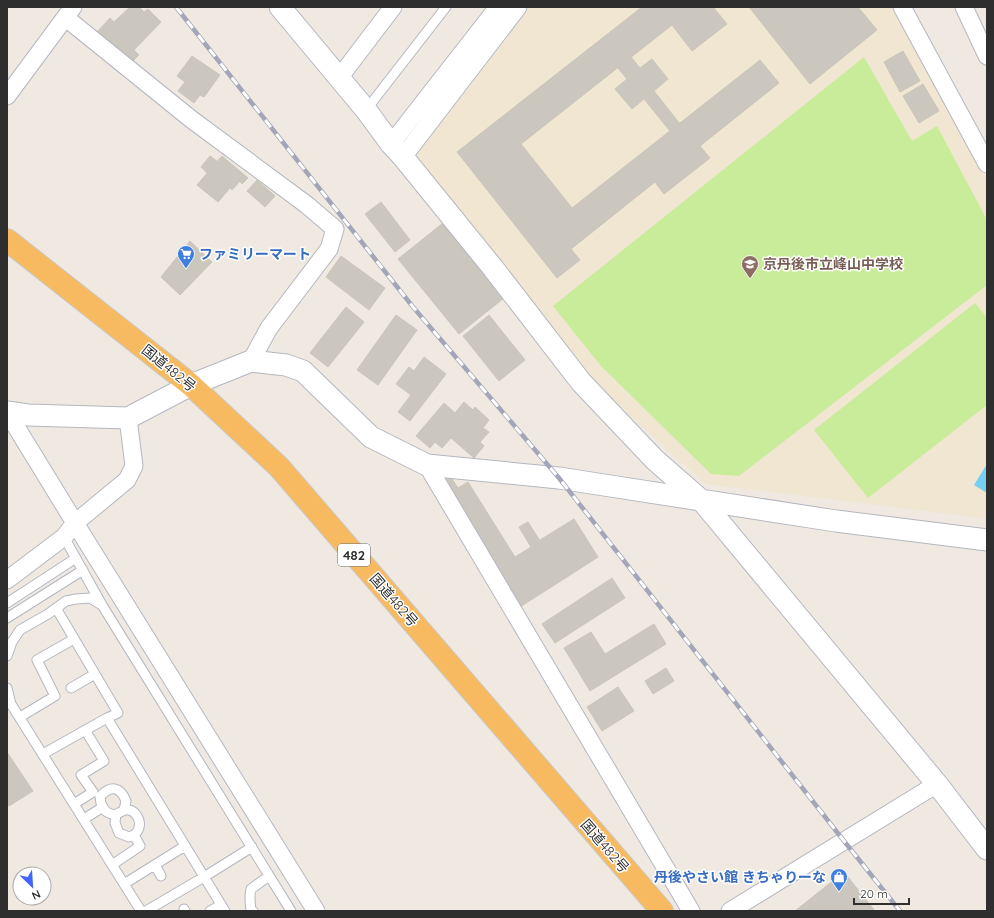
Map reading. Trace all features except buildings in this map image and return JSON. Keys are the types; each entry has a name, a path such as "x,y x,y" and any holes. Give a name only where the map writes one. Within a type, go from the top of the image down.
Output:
{"highway":[{"name":"国道482号","path":"7,240 191,385 279,467 662,911"}],"street":[{"path":"280,7 366,110 397,151 493,268 581,382 655,460 702,501 937,784 987,849"},
{"path":"339,78 393,7"},
{"path":"397,151 498,7"},
{"path":"397,151 518,7"},
{"path":"902,7 987,164"},
{"path":"964,7 987,56"},
{"path":"7,96 70,13 191,119 307,205 335,229 329,250 269,328 252,361"},
{"path":"7,412 28,415 128,418 191,385 252,361 286,365 303,371 371,437 427,465 559,478 836,521 987,540"},
{"path":"7,412 316,911"},
{"path":"7,580 64,537 75,523 127,480 134,466 128,418"},
{"path":"427,465 691,911"},
{"path":"730,911 937,784"}],"lane":[{"path":"366,110 446,7"},
{"path":"64,537 102,605 291,911"},
{"path":"7,603 76,558"},
{"path":"7,618 83,570"},
{"path":"7,656 12,642 20,630 48,614 66,601 90,598 102,605"},
{"path":"43,754 118,713 56,608"},
{"path":"20,717 55,696 37,660 74,640"},
{"path":"71,688 95,674"},
{"path":"7,688 8,698 141,911"},
{"path":"107,718 223,908 210,911"},
{"path":"74,804 93,792 81,775 104,761 85,730"},
{"path":"120,812 111,814 101,805 100,797 105,791 115,789 122,792 126,801 120,812 115,823 119,833 129,837 134,835 139,828 139,819 135,813 129,810 120,812"},
{"path":"84,819 103,807"},
{"path":"112,865 140,846 134,835"},
{"path":"124,884 185,846"},
{"path":"146,911 252,847"},
{"path":"155,865 162,876"},
{"path":"253,911 251,910 249,896 251,889 270,876"}],"shaded area":[{"name":"京丹後市立峰山中学校","path":"530,7 892,7 987,181 987,519 705,484 588,377 417,155"}],"green space":[{"path":"864,57 912,141 937,126 987,220 987,285 739,476 711,474 601,366 553,306"},
{"path":"975,303 987,318 987,405 868,498 814,430"}],"water":[{"path":"987,464 987,493 974,485"}],"railway":[{"path":"176,7 413,307 559,478 900,911"}],"place":[{"name":"ファミリーマート","path":"186,269"},
{"name":"京丹後市立峰山中学校","path":"750,279"},
{"name":"丹後やさい館 きちゃりーな","path":"839,892"}]}
